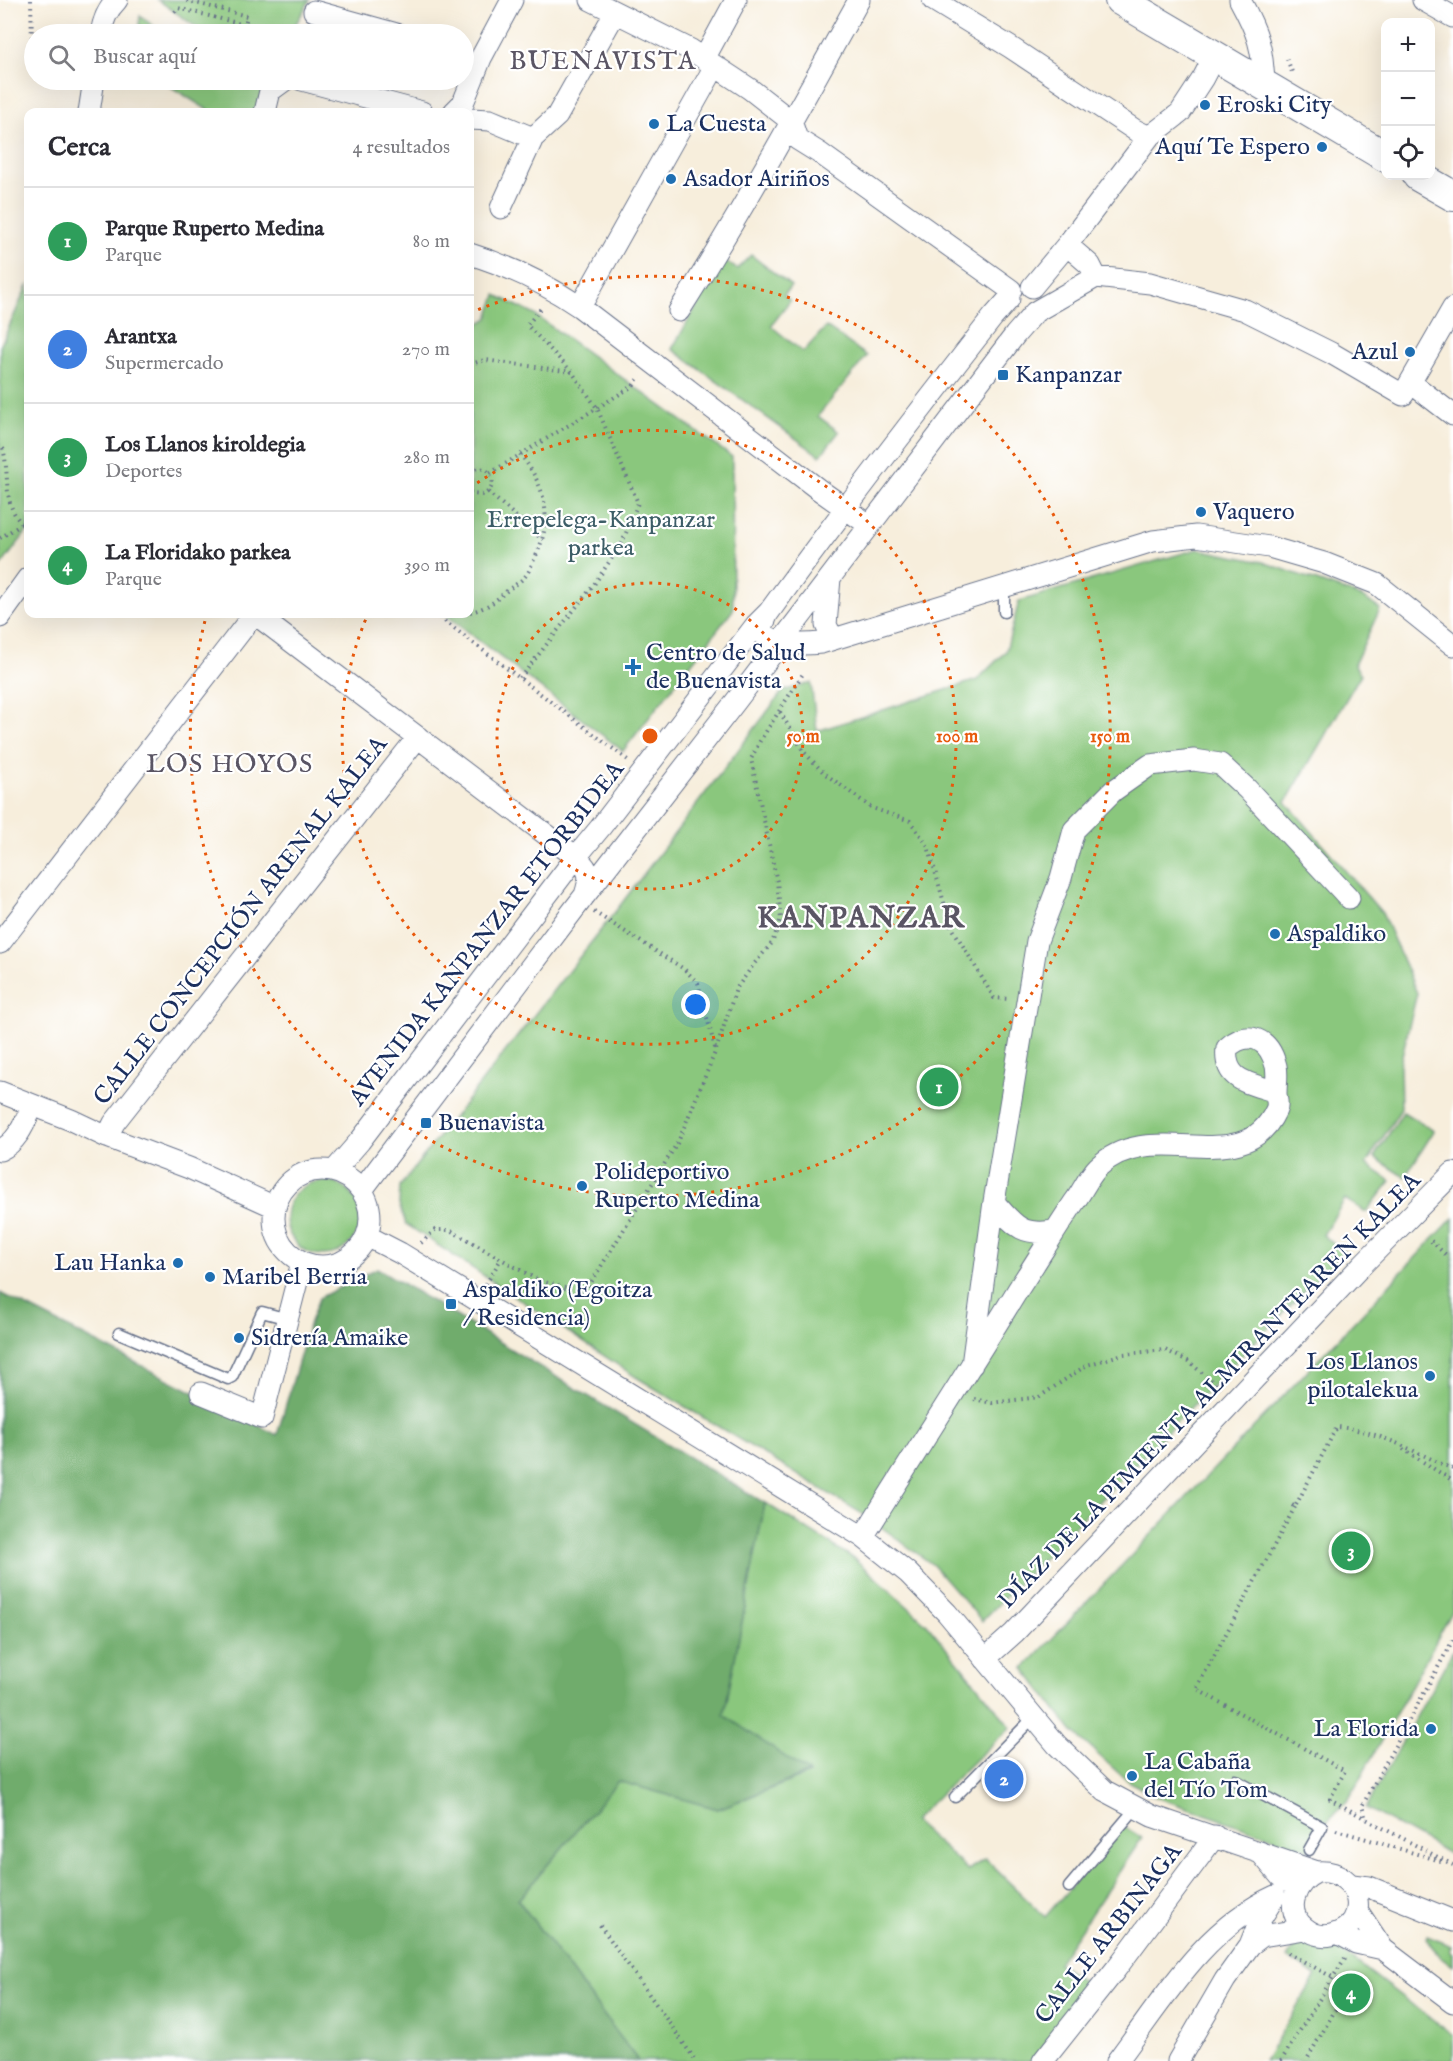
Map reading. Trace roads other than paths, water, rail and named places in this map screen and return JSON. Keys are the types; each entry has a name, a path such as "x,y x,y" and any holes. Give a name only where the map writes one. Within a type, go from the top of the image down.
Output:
{"street":[{"path":"103,24 109,8 117,0"},
{"path":"474,53 512,0"},
{"path":"362,1190 589,904 837,567 1035,312 821,154 797,139 786,116 691,50 591,0"},
{"path":"580,306 709,62 736,0"},
{"path":"679,311 717,252 786,116 859,0"},
{"path":"933,0 1149,137"},
{"path":"1120,0 1381,154"},
{"path":"1239,0 1255,28 1263,64 1264,86"},
{"path":"1423,0 1453,17"},
{"path":"314,11 361,24"},
{"path":"501,208 534,138 557,116 615,13"},
{"path":"1023,303 1034,305 1037,298 1032,287 1149,137 1180,113 1214,57"},
{"path":"90,108 93,90"},
{"path":"266,108 271,90"},
{"path":"340,90 408,108"},
{"path":"458,108 463,103 465,90"},
{"path":"474,119 490,120 534,138"},
{"path":"1425,180 1453,196"},
{"path":"1067,245 1090,265 1096,276"},
{"path":"474,256 553,288 580,306 869,525"},
{"path":"1023,303 1096,276 1150,283 1245,310 1453,415"},
{"name":"AVENIDA KANPANZAR ETORBIDEA","path":"334,1171 364,1136 756,625 769,612 844,508 993,317 1023,303"},
{"path":"1411,392 1453,308"},
{"path":"769,612 760,632 767,637 796,645 821,643 1153,541 1196,536 1269,547 1324,563 1377,584 1453,645"},
{"path":"833,639 826,625 837,567"},
{"path":"0,616 24,584"},
{"path":"0,943 251,618"},
{"path":"259,618 576,857 587,867 590,880 589,904"},
{"name":"CALLE CONCEPCIÓN ARENAL KALEA","path":"107,1137 114,1123 418,737"},
{"path":"972,1365 994,1202 1037,941 1061,878 1074,830 1113,791 1150,765 1194,760 1220,764 1248,789 1349,898"},
{"path":"0,1092 107,1137 189,1168 275,1207"},
{"path":"863,1538 1055,1231 1097,1168 1114,1154 1134,1146 1157,1144 1230,1146 1248,1142 1262,1132 1275,1112 1278,1105 1276,1092"},
{"path":"0,1150 6,1147 21,1131 33,1105"},
{"path":"319,1170 334,1171 354,1181 362,1190 369,1204 371,1220 367,1236 359,1249 348,1259 333,1265 317,1266 302,1262 291,1255 283,1245 274,1220 275,1207 281,1193 291,1181 304,1173 319,1170"},
{"name":"DÍAZ DE LA PIMIENTA ALMIRANTEAREN KALEA","path":"985,1659 1004,1643 1453,1173"},
{"path":"994,1202 1016,1227 1037,1234 1055,1231"},
{"path":"367,1236 391,1248 863,1538 908,1573 965,1635 1057,1745 1105,1791 1135,1809 1152,1816 1317,1872"},
{"path":"201,1393 262,1418 302,1262"},
{"path":"965,1635 980,1640 1004,1643"},
{"name":"CALLE ARBINAGA","path":"1042,2061 1116,1969 1215,1836"},
{"path":"1178,2061 1225,1980 1250,1945 1260,1920 1289,1893 1309,1876 1317,1872 1336,1873 1352,1885 1356,1894 1357,1909 1351,1923 1337,1933 1326,1936 1305,1929 1294,1914 1289,1893 1280,1876 1259,1851"},
{"path":"1352,1885 1369,1887 1453,1921"},
{"path":"1117,2061 1197,1954 1225,1926 1253,1906 1289,1893"},
{"path":"1357,1909 1401,1900"},
{"path":"1357,1909 1383,1949 1453,2002"},
{"path":"1250,1945 1262,1936 1305,1929"},
{"path":"1337,1933 1356,1943 1383,1949"}],"lane":[{"path":"1004,587 1005,612"},
{"path":"119,1333 228,1379 232,1377 262,1312 288,1319"},
{"path":"955,1797 1034,1718"},
{"path":"1235,1780 1322,1827 1310,1850"},
{"path":"1069,1887 1135,1809"}],"place":[{"name":"Eroski City","path":"1205,105"},
{"name":"La Cuesta","path":"654,124"},
{"name":"Aquí Te Espero","path":"1322,147"},
{"name":"Asador Airiños","path":"671,179"},
{"name":"Azul","path":"1410,352"},
{"name":"Kanpanzar","path":"1003,375"},
{"name":"Vaquero","path":"1201,512"},
{"name":"Centro de Salud de Buenavista","path":"633,667"},
{"name":"Aspaldiko","path":"1275,934"},
{"name":"Parque Ruperto Medina","path":"939,1087"},
{"name":"Buenavista","path":"426,1123"},
{"name":"Polideportivo Ruperto Medina","path":"582,1186"},
{"name":"Lau Hanka","path":"178,1263"},
{"name":"Maribel Berria","path":"210,1277"},
{"name":"Aspaldiko (Egoitza / Residencia)","path":"451,1304"},
{"name":"Sidrería Amaike","path":"239,1338"},
{"name":"Los Llanos pilotalekua","path":"1430,1376"},
{"name":"Los Llanos kiroldegia","path":"1351,1551"},
{"name":"La Florida","path":"1431,1729"},
{"name":"La Cabaña del Tío Tom","path":"1132,1776"},
{"name":"Arantxa","path":"1004,1779"},
{"name":"La Floridako parkea","path":"1351,1993"}],"district":[{"name":"BUENAVISTA","path":"603,61"},
{"name":"LOS HOYOS","path":"230,764"},
{"name":"KANPANZAR","path":"861,919"}],"park label":[{"name":"Errepelega-Kanpanzar parkea","path":"601,534"}]}
